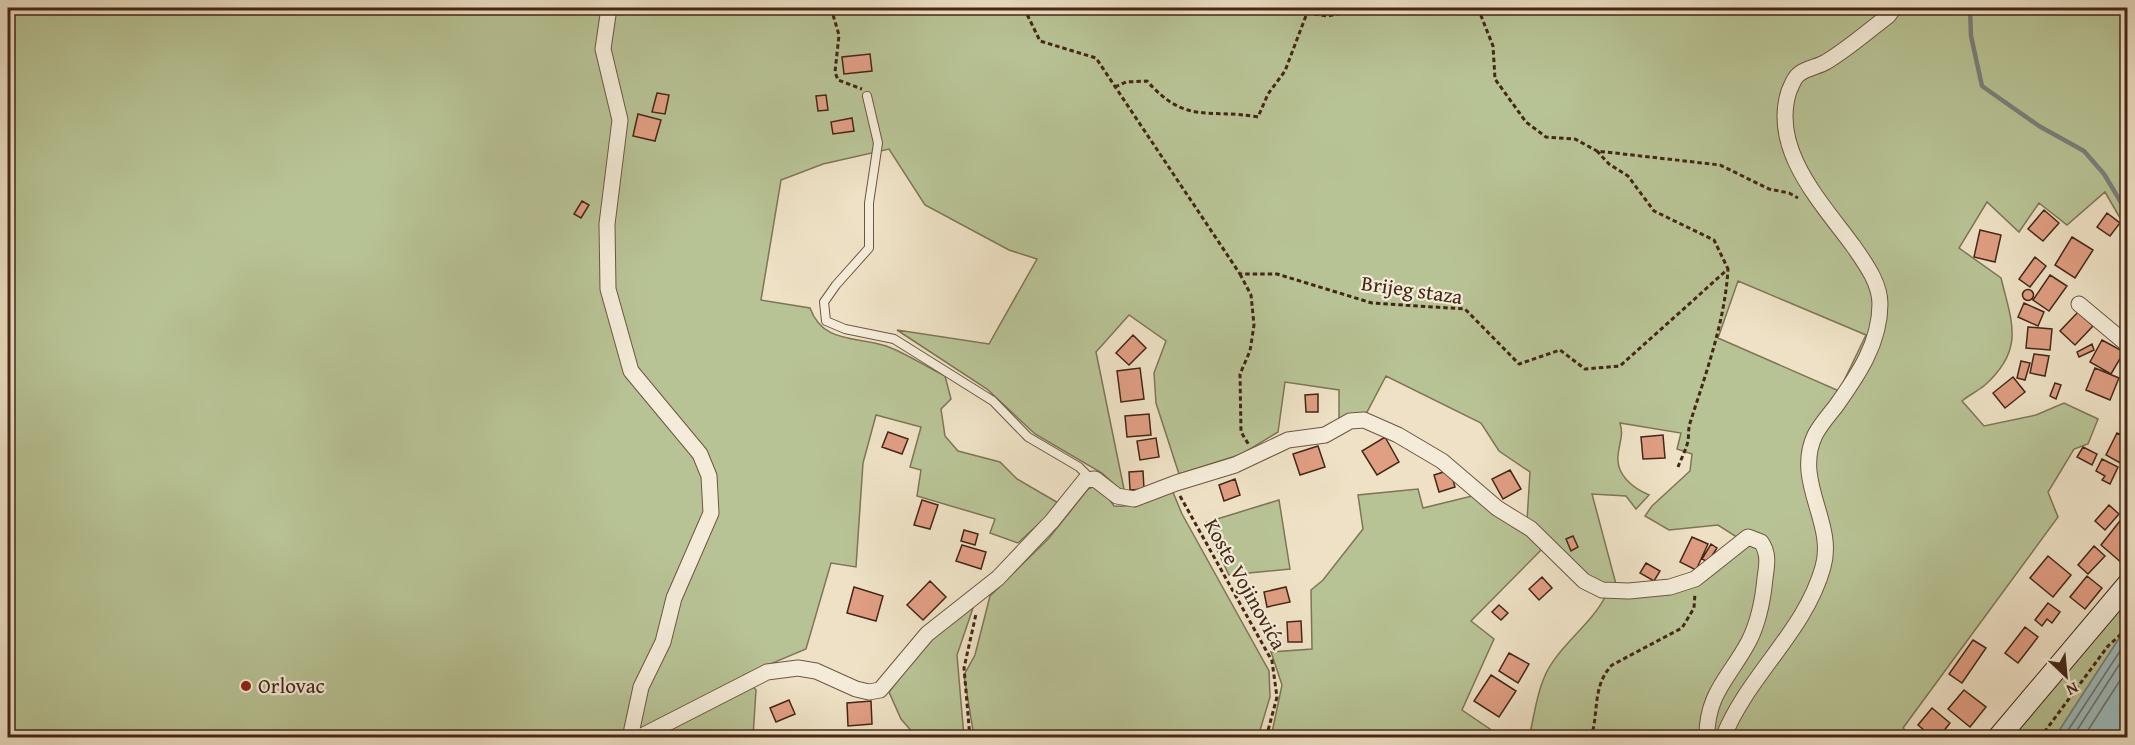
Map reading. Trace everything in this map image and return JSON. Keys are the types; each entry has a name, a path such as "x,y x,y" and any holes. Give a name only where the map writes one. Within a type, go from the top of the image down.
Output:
{"street":[{"path":"609,8 603,50 620,120 607,224 608,289 632,370 700,454 709,476 711,513 674,598 663,642 641,687 630,738"},
{"path":"1723,738 1733,711 1803,614 1824,566 1822,523 1807,471 1807,459 1815,435 1853,382 1872,347 1878,323 1880,302 1875,283 1863,260 1805,178 1789,151 1785,116 1789,91 1797,75 1827,62 1888,16 1894,8"},
{"path":"2079,304 2127,345"},
{"path":"638,738 766,672 798,668 816,671 856,689 868,692 880,690 927,633 998,578 1059,513 1081,484 1090,478 1099,480 1117,496 1134,499 1235,465 1288,440 1325,435 1350,421 1364,420 1398,435 1442,461 1497,508 1531,530 1591,586 1602,590 1629,591 1670,587 1695,579 1748,537 1757,538 1764,547 1767,566 1758,619 1749,640 1713,699 1707,716 1707,738"},
{"path":"1998,738 2127,584"}],"lane":[{"path":"867,96 878,143 869,203 871,238 869,248 824,302 826,321 845,329 894,339 993,401 1028,437 1079,467 1090,478"}],"path":[{"path":"831,8 839,36 835,72 838,80 860,87 867,96"},
{"path":"1024,8 1040,40 1096,58 1240,274 1251,295 1254,325 1250,351 1240,374 1241,432 1256,456"},
{"path":"1320,8 1327,16"},
{"path":"1116,87 1126,82 1147,81 1164,99 1190,113 1229,112 1257,117 1269,94 1286,71 1307,13 1327,16 1373,8"},
{"path":"1478,8 1493,46 1495,79 1526,122 1546,137 1575,139 1597,151 1609,164 1628,176 1654,211 1714,240 1728,269 1726,301 1714,338 1702,392 1678,467"},
{"path":"1597,151 1720,165 1769,189 1789,193 1800,199"},
{"name":"Brijeg staza","path":"1240,274 1277,274 1372,303 1465,309 1519,364 1560,350 1585,369 1620,366 1728,269"},
{"name":"Koste Vojinovića","path":"1176,483 1184,504 1272,661 1277,697 1266,738"},
{"path":"1591,738 1599,682 1605,672 1612,665 1682,628 1694,608 1695,579"},
{"path":"970,738 964,668 966,651 982,589"},
{"path":"2040,738 2108,646 2127,628"}],"green space":[{"path":"8,8 2127,8 2127,137 2121,145 2127,152 2127,230 2105,192 2067,225 2039,203 2019,232 1987,202 1959,248 2001,278 2009,309 2012,335 2011,347 1998,372 1985,385 1962,401 1984,426 2036,415 2064,403 2098,419 2088,444 2074,449 2048,492 2058,517 1903,728 1912,737 1529,737 1539,692 1549,667 1605,597 1660,594 1740,539 1718,525 1669,530 1645,516 1652,506 1690,471 1692,454 1677,449 1681,433 1620,423 1618,463 1620,469 1632,485 1649,495 1636,509 1626,496 1592,494 1616,584 1599,585 1527,521 1530,472 1499,451 1481,423 1386,376 1367,412 1339,420 1339,390 1285,382 1278,432 1242,454 1179,474 1156,403 1154,373 1166,341 1129,315 1096,352 1125,494 1102,473 1035,434 987,389 897,330 989,344 1037,259 1009,250 925,205 889,149 823,164 781,180 761,300 810,308 823,328 832,333 886,346 945,376 951,399 941,409 945,436 958,451 1000,462 1017,479 1060,504 1018,543 990,533 995,519 917,496 921,470 910,467 921,427 876,415 863,463 856,567 831,563 806,649 744,675 756,690 753,737 8,737","holes":["1738,281 1866,335 1839,391 1718,338"]},
{"path":"1095,486 1103,490 1114,506 1137,504 1172,490 1182,514 1269,671 1270,697 1258,737 974,737 964,675 975,655 990,596 1049,538 1088,489"},
{"path":"1418,489 1423,508 1476,495 1543,548 1471,621 1494,639 1462,710 1493,731 1529,737 1271,737 1282,685 1271,652 1312,649 1311,590 1323,580 1363,529 1358,495"},
{"path":"1279,500 1290,569 1229,575 1204,523"},
{"path":"2127,601 2127,631 2120,637 2055,737 2012,738"},
{"path":"973,608 957,655 964,737 911,737 914,734 901,719 889,692 936,630"}],"water":[{"path":"2127,631 2127,737 2055,737 2120,637"}],"building":[{"path":"870,54 872,71 844,74 842,57"},
{"path":"657,93 669,95 665,114 652,112"},
{"path":"826,95 828,110 818,111 816,96"},
{"path":"638,114 661,120 655,141 633,136"},
{"path":"852,118 854,131 833,134 831,122"},
{"path":"582,201 589,205 581,218 574,214"},
{"path":"2044,210 2059,223 2043,241 2028,229"},
{"path":"2107,213 2120,223 2110,236 2097,227"},
{"path":"1980,230 2001,235 1995,262 1974,257"},
{"path":"2072,237 2093,250 2075,278 2055,265"},
{"path":"2035,257 2046,266 2030,287 2019,279"},
{"path":"2050,275 2067,286 2049,311 2033,300"},
{"path":"2028,289 2034,295 2028,301 2022,295"},
{"path":"2024,303 2044,312 2038,326 2018,317"},
{"path":"2078,312 2093,326 2075,345 2060,331"},
{"path":"2028,327 2052,329 2050,350 2026,348"},
{"path":"1133,335 1146,348 1129,365 1116,353"},
{"path":"2102,340 2124,352 2111,374 2090,362"},
{"path":"2092,344 2094,350 2079,357 2077,352"},
{"path":"2034,354 2049,356 2045,376 2030,373"},
{"path":"2021,361 2030,363 2025,380 2017,378"},
{"path":"1140,368 1144,399 1121,402 1117,371"},
{"path":"2095,368 2119,378 2110,400 2086,390"},
{"path":"2013,377 2025,392 2005,408 1993,393"},
{"path":"2055,383 2061,385 2056,399 2050,396"},
{"path":"1318,394 1318,412 1306,412 1305,395"},
{"path":"1149,414 1151,435 1127,437 1125,416"},
{"path":"888,432 908,439 902,454 882,447"},
{"path":"2117,433 2128,438 2128,454 2122,464 2106,455"},
{"path":"1663,435 1665,458 1643,459 1641,437"},
{"path":"1385,437 1399,462 1377,475 1362,451"},
{"path":"1156,438 1159,457 1140,460 1137,441"},
{"path":"1318,446 1325,467 1300,475 1293,454"},
{"path":"2083,447 2097,454 2092,465 2077,457"},
{"path":"2102,459 2118,467 2110,484 2102,480 2105,476 2096,471"},
{"path":"1450,470 1455,487 1439,492 1434,475"},
{"path":"1510,470 1521,489 1503,499 1492,479"},
{"path":"1143,471 1144,489 1130,490 1129,472"},
{"path":"1235,479 1240,495 1224,501 1219,485"},
{"path":"922,500 938,505 930,529 914,525"},
{"path":"2109,505 2119,514 2105,530 2095,521"},
{"path":"2123,517 2128,521 2128,558 2123,564 2101,545"},
{"path":"964,530 978,534 975,545 961,541"},
{"path":"1573,536 1578,547 1571,551 1566,539"},
{"path":"1692,537 1708,544 1696,570 1680,562"},
{"path":"1711,544 1717,548 1708,562 1702,559"},
{"path":"962,545 986,552 981,569 956,561"},
{"path":"2094,546 2105,556 2088,574 2078,565"},
{"path":"2048,556 2071,575 2053,597 2030,578"},
{"path":"1646,563 1660,571 1654,581 1640,573"},
{"path":"2087,576 2102,588 2085,609 2070,597"},
{"path":"1542,577 1552,588 1539,600 1529,589"},
{"path":"930,581 946,597 923,620 907,605"},
{"path":"854,587 883,596 876,621 847,613"},
{"path":"1286,587 1290,602 1267,607 1264,592"},
{"path":"2048,603 2060,612 2052,623 2047,619 2042,626 2035,620"},
{"path":"1499,605 1508,613 1501,620 1492,612"},
{"path":"1301,621 1302,642 1288,642 1287,622"},
{"path":"2025,627 2038,637 2018,663 2005,653"},
{"path":"1973,640 1986,648 1962,683 1949,674"},
{"path":"1509,653 1529,664 1518,683 1499,671"},
{"path":"1491,675 1516,691 1499,717 1474,701"},
{"path":"1964,690 1986,707 1970,727 1948,709"},
{"path":"789,700 795,714 776,722 770,708"},
{"path":"871,701 872,724 848,726 847,703"},
{"path":"1932,708 1950,723 1938,738 1933,738 1918,725"}],"waterway":[{"path":"1970,8 1971,36 1982,86 2039,126 2084,151 2104,174 2128,214"}],"place":[{"name":"Orlovac","path":"246,686"}]}
